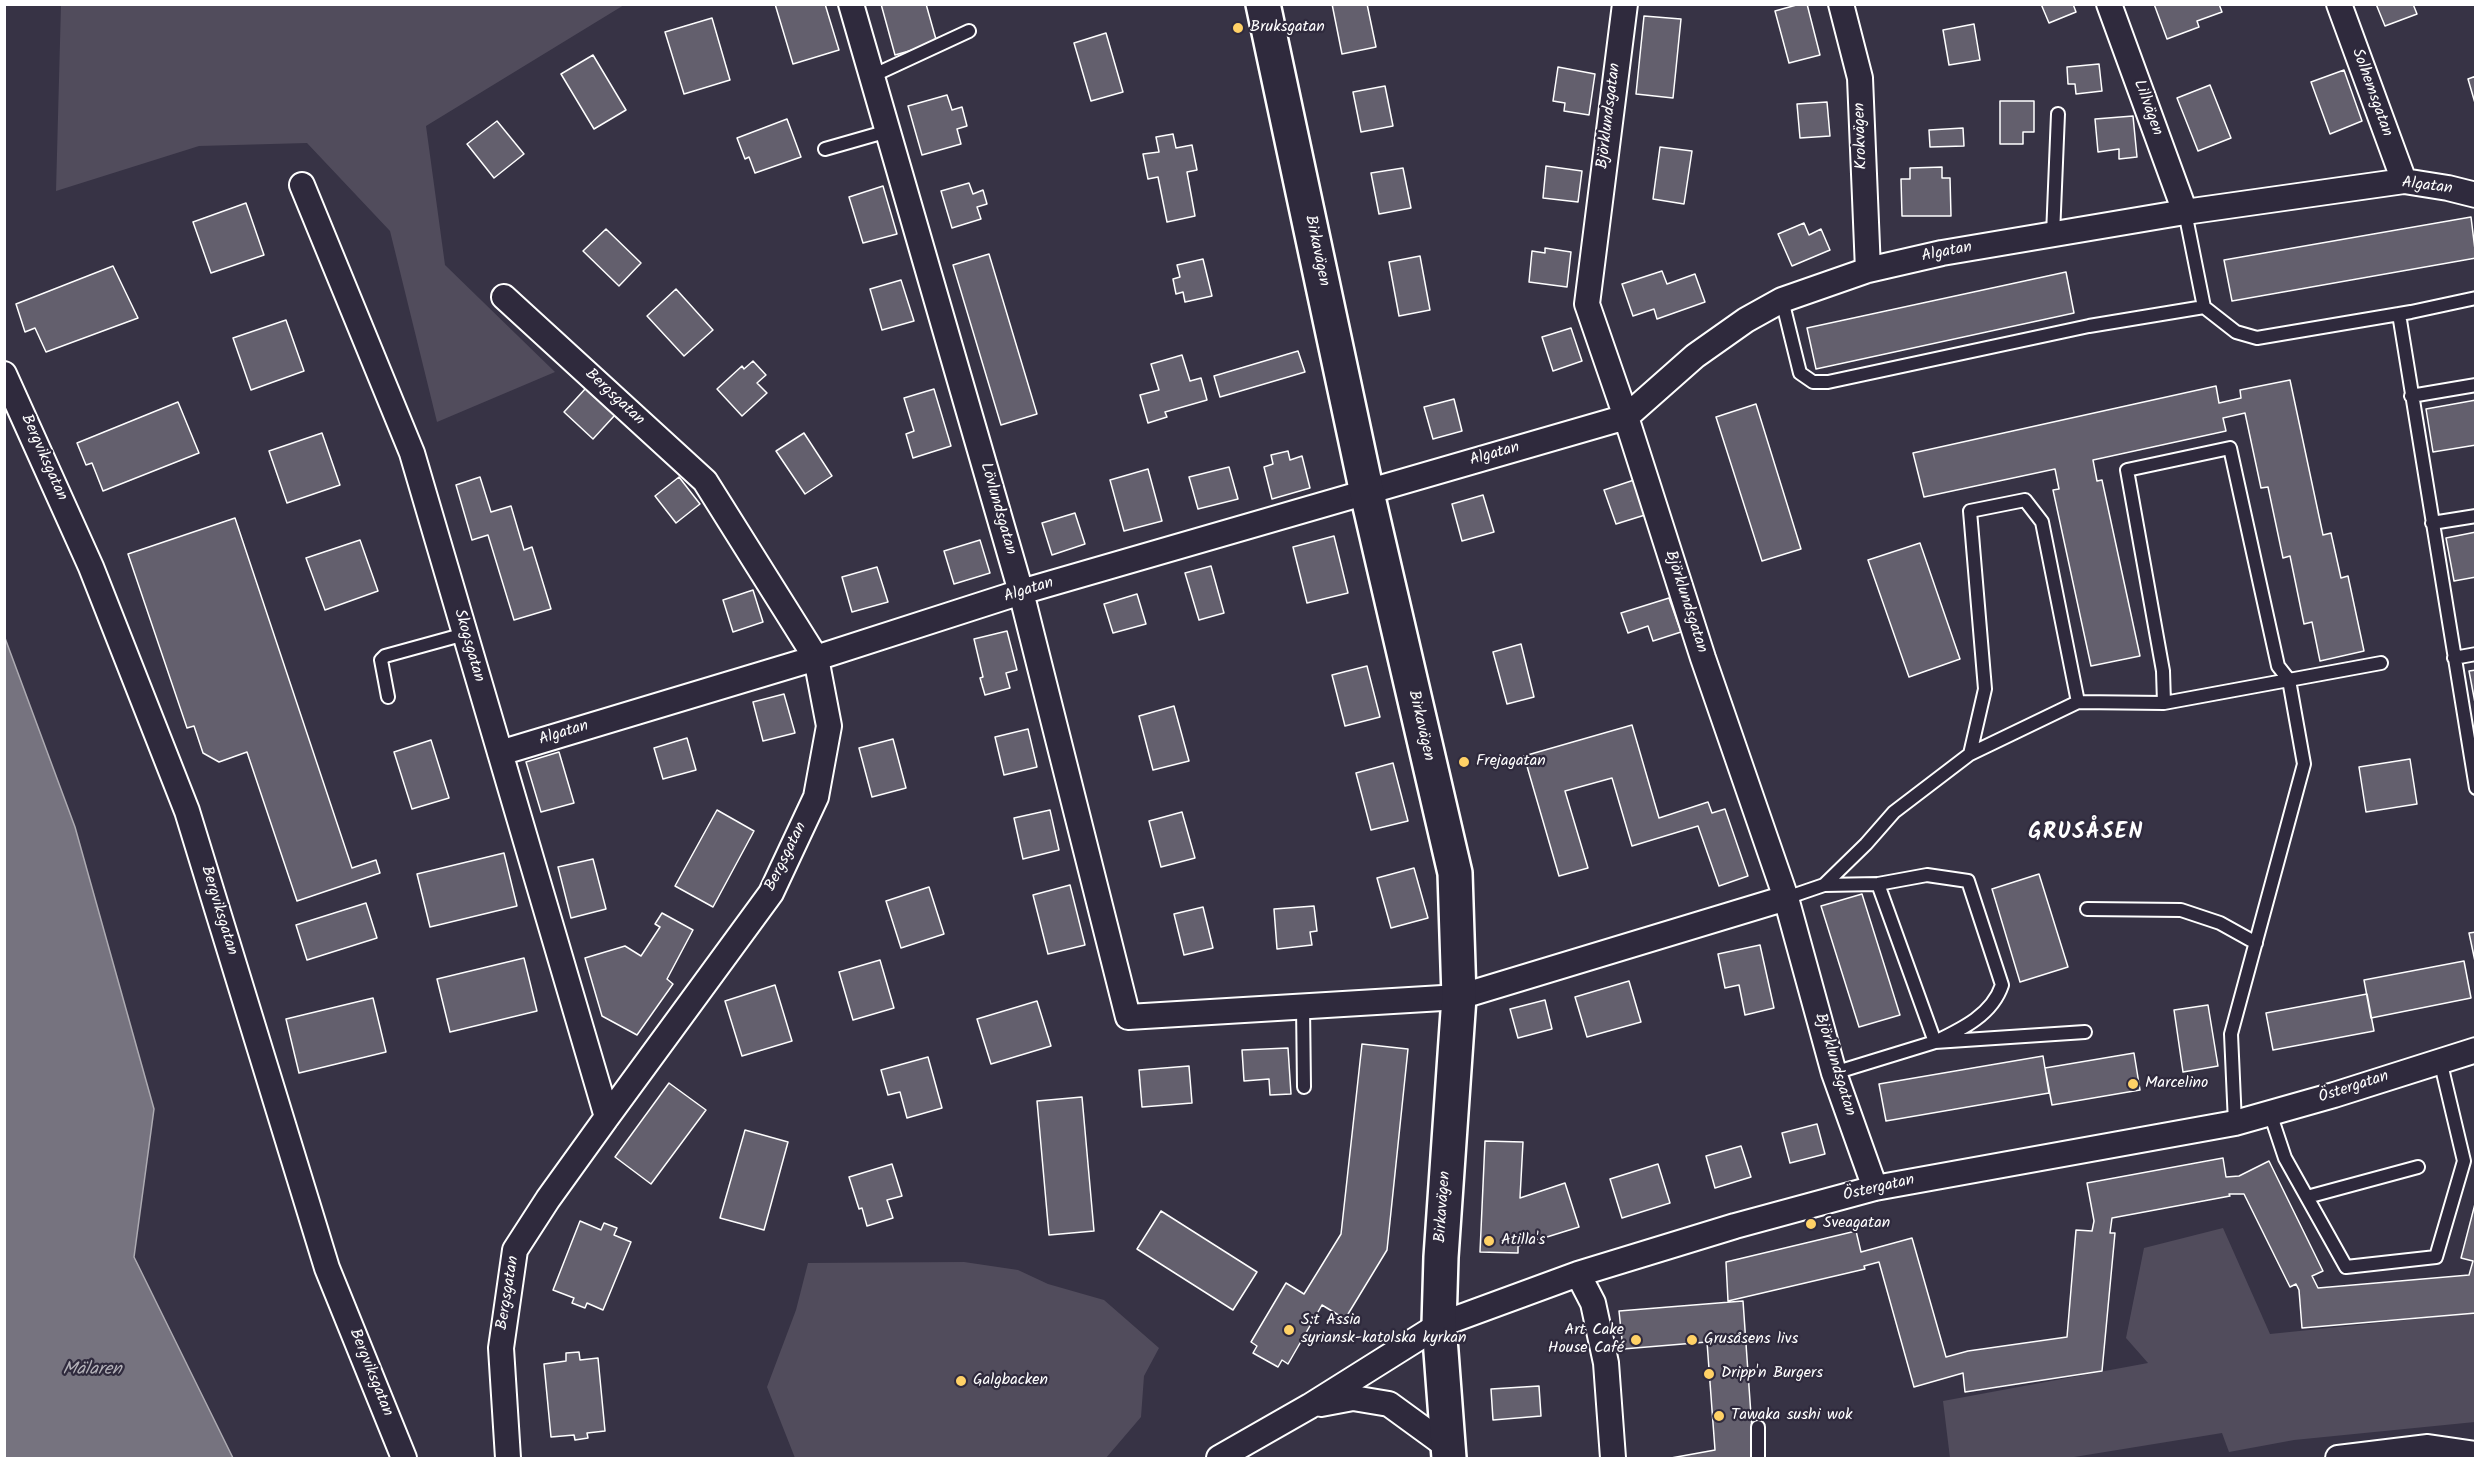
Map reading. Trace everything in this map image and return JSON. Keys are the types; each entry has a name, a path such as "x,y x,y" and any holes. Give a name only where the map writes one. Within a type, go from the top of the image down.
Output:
{"street":[{"name":"Lövlundsgatan","path":"851,4 1022,592 1128,1017 1303,1006"},
{"name":"Birkavägen","path":"1263,4 1367,493 1455,873 1459,997 1441,1257 1439,1325 1449,1453"},
{"name":"Björklundsgatan","path":"1625,4 1587,304 1626,417 1703,658 1786,898 1834,1073 1875,1188"},
{"name":"Krokvägen","path":"1841,4 1860,78 1868,270"},
{"name":"Lillvägen","path":"2109,4 2185,212"},
{"name":"Solhemsgatan","path":"2339,4 2404,181"},
{"name":"Algatan","path":"500,753 816,658 1022,592 1626,417 1695,356 1746,320 1782,300 1868,270 1942,253 2185,212 2404,181 2475,195"},
{"name":"Skogsgatan","path":"302,185 412,453 607,1117"},
{"name":"Bergsgatan","path":"504,297 705,481 816,658 829,726 816,797 771,893 548,1199 515,1250 501,1348 508,1458"},
{"name":"Bergviksgatan","path":"4,374 91,567 187,811 327,1268 404,1458"},
{"path":"1303,1006 1459,997 1786,898"},
{"name":"Östergatan","path":"1219,1458 1310,1406 1439,1325 1578,1274 1735,1226 1875,1188 2235,1123 2475,1050"},
{"path":"1578,1274 1593,1303 1606,1363 1613,1458"},
{"name":"Östergatan","path":"1310,1406 1353,1398 1389,1404 1449,1453"},
{"path":"2353,1458 2428,1448 2475,1454"}],"lane":[{"path":"872,76 969,31"},
{"path":"2053,235 2058,114"},
{"path":"825,149 888,131"},
{"path":"2185,212 2204,307 2236,332 2257,338 2399,314 2475,298"},
{"path":"1782,300 1800,373 1813,382 1828,382 2089,326 2204,307"},
{"path":"2399,314 2475,788"},
{"path":"2411,396 2475,385"},
{"path":"2164,703 2163,671 2127,470 2230,448 2278,666 2289,680 2304,764 2230,1034 2235,1123"},
{"path":"1970,754 1985,689 1970,512 2025,500 2042,522 2078,702"},
{"path":"2432,524 2475,516"},
{"path":"388,697 381,666 381,660 385,656 465,634"},
{"path":"2454,658 2475,654"},
{"path":"1824,885 1866,844 1894,812 1970,754 2078,702 2164,703 2381,663"},
{"path":"1786,898 1824,885 1878,884 1927,876 1968,881 2002,985 1998,998 1969,1026 1935,1042 1834,1073"},
{"path":"1878,884 1935,1042"},
{"path":"2087,909 2181,910 2220,923 2256,943"},
{"path":"1303,1006 1304,1087"},
{"path":"1935,1042 2085,1032"},
{"path":"2270,1113 2285,1158 2346,1267 2436,1257 2464,1161 2440,1060"},
{"path":"2307,1197 2418,1167"},
{"path":"1758,1427 1758,1458"}],"shaded area":[{"path":"61,5 624,5 426,126 445,265 555,372 437,422 390,231 307,143 199,146 56,191"},
{"path":"2223,1228 2270,1334 2475,1313 2475,1422 2294,1440 2229,1452 2222,1433 2068,1458 1950,1458 1943,1401 2148,1363 2126,1338 2144,1248"},
{"path":"964,1262 1018,1270 1048,1284 1104,1300 1159,1348 1144,1376 1141,1417 1106,1458 795,1458 767,1387 796,1310 808,1263"}],"water":[{"name":"Mälaren","path":"5,638 75,827 154,1109 134,1257 233,1458 5,1458"}],"building":[{"path":"775,4 825,4 839,50 793,64"},
{"path":"881,4 926,4 937,43 895,55"},
{"path":"1332,4 1367,4 1376,47 1342,54"},
{"path":"1807,4 1820,55 1789,63 1775,11"},
{"path":"2041,4 2073,4 2076,12 2049,23"},
{"path":"2154,4 2219,4 2222,12 2197,21 2199,27 2167,39"},
{"path":"2376,4 2413,4 2417,14 2385,26"},
{"path":"1644,16 1681,19 1673,98 1636,94"},
{"path":"712,18 730,80 684,94 665,32"},
{"path":"1974,24 1980,60 1949,65 1943,30"},
{"path":"1106,33 1123,92 1091,101 1074,43"},
{"path":"593,55 626,110 594,129 561,74"},
{"path":"2099,64 2102,91 2076,94 2075,84 2068,84 2067,67"},
{"path":"1558,67 1595,74 1589,115 1564,111 1565,103 1553,101"},
{"path":"2344,70 2362,121 2330,134 2311,82"},
{"path":"2476,76 2476,103 2475,103 2468,79"},
{"path":"2210,85 2231,138 2198,151 2177,98"},
{"path":"1385,86 1393,126 1361,132 1353,92"},
{"path":"947,95 952,110 962,107 967,126 957,129 961,144 922,155 908,106"},
{"path":"2000,101 2034,101 2034,132 2023,132 2023,144 2000,144"},
{"path":"1827,102 1830,136 1800,138 1797,104"},
{"path":"2133,116 2137,157 2119,159 2119,149 2098,152 2095,119"},
{"path":"787,119 801,157 755,173 749,157 745,159 737,138"},
{"path":"497,121 524,154 494,178 467,144"},
{"path":"1963,128 1964,146 1930,147 1929,130"},
{"path":"1173,134 1176,148 1192,145 1197,170 1187,172 1195,216 1167,222 1158,177 1148,179 1143,154 1159,152 1156,137"},
{"path":"1660,147 1692,151 1684,204 1653,199"},
{"path":"1546,166 1582,171 1578,202 1543,198"},
{"path":"1942,167 1942,178 1950,178 1951,216 1902,216 1901,179 1910,179 1910,168"},
{"path":"1403,168 1411,208 1379,214 1371,173"},
{"path":"969,183 973,194 983,190 987,204 977,207 981,219 952,228 941,191"},
{"path":"883,186 897,234 863,243 849,197"},
{"path":"246,203 264,255 211,273 193,222"},
{"path":"2471,217 2476,258 2232,301 2224,260"},
{"path":"1804,223 1809,235 1821,229 1830,250 1792,266 1778,234"},
{"path":"606,229 641,263 619,286 583,251"},
{"path":"1545,248 1571,252 1567,287 1529,282 1532,251 1545,253"},
{"path":"989,254 1037,414 1001,425 953,265"},
{"path":"1420,256 1430,310 1399,316 1389,262"},
{"path":"1203,259 1212,296 1185,302 1183,292 1176,294 1173,279 1180,277 1177,265"},
{"path":"113,266 138,318 46,352 35,328 25,332 16,304"},
{"path":"1662,271 1667,284 1695,274 1705,302 1657,319 1654,309 1633,316 1622,284"},
{"path":"2066,272 2074,313 1816,369 1807,328"},
{"path":"901,280 914,321 882,330 870,289"},
{"path":"676,289 713,330 684,356 647,316"},
{"path":"286,320 304,371 251,390 233,338"},
{"path":"1571,328 1582,361 1553,371 1542,337"},
{"path":"1298,351 1305,372 1220,397 1214,376"},
{"path":"1182,355 1190,381 1201,378 1207,400 1165,412 1167,417 1148,423 1140,395 1159,390 1151,364"},
{"path":"753,361 766,375 757,383 767,393 742,416 717,389 742,366 744,369"},
{"path":"2290,380 2323,535 2331,533 2341,578 2348,576 2364,651 2320,661 2312,622 2304,624 2290,556 2283,558 2268,487 2261,488 2245,413 2223,418 2226,431 2093,460 2097,481 2102,480 2140,656 2091,666 2053,490 2059,489 2055,469 1924,497 1913,453 2216,386 2219,403 2241,398 2240,390"},
{"path":"586,388 615,415 593,439 564,412"},
{"path":"934,389 951,446 913,458 906,434 914,431 904,398"},
{"path":"1454,399 1462,431 1433,439 1424,407"},
{"path":"2476,400 2476,445 2433,452 2426,409"},
{"path":"178,402 199,453 103,491 92,463 86,465 77,443"},
{"path":"1756,404 1801,549 1762,561 1716,417"},
{"path":"322,433 340,485 287,503 269,451"},
{"path":"804,433 832,476 805,494 776,451"},
{"path":"1288,451 1290,460 1302,456 1310,488 1272,499 1264,467 1273,464 1271,455"},
{"path":"1229,467 1238,499 1198,509 1189,477"},
{"path":"1148,469 1162,521 1124,531 1110,480"},
{"path":"480,477 491,512 511,506 524,550 532,547 551,609 514,620 488,535 472,540 456,485"},
{"path":"679,477 700,504 676,523 655,496"},
{"path":"1634,480 1645,515 1616,524 1604,490"},
{"path":"1483,495 1494,532 1462,541 1452,504"},
{"path":"1075,513 1085,544 1052,555 1042,523"},
{"path":"235,518 352,868 376,860 380,873 297,901 247,752 219,762 203,753 194,726 187,728 128,554"},
{"path":"2476,532 2476,577 2454,581 2446,538"},
{"path":"1334,536 1348,593 1307,603 1293,547"},
{"path":"360,540 378,591 325,610 306,558"},
{"path":"980,540 990,573 954,584 944,551"},
{"path":"1920,543 1960,659 1909,677 1868,560"},
{"path":"1211,566 1224,613 1199,620 1185,573"},
{"path":"877,567 888,602 852,612 842,577"},
{"path":"753,590 763,622 733,632 723,600"},
{"path":"1137,594 1146,624 1113,633 1104,604"},
{"path":"1669,598 1681,632 1653,641 1648,626 1628,633 1621,613"},
{"path":"1007,631 1017,670 1006,673 1010,688 985,695 974,639"},
{"path":"1521,644 1534,697 1507,704 1493,652"},
{"path":"1367,666 1380,717 1345,726 1332,675"},
{"path":"2476,670 2476,708 2469,671"},
{"path":"784,694 795,733 763,741 753,702"},
{"path":"1174,706 1189,761 1153,770 1139,716"},
{"path":"1632,725 1659,818 1708,802 1712,813 1725,809 1748,876 1719,886 1698,826 1632,846 1612,778 1565,791 1588,868 1559,876 1524,756"},
{"path":"1028,729 1037,767 1004,775 995,737"},
{"path":"687,738 696,770 663,779 654,748"},
{"path":"893,739 906,788 872,797 859,748"},
{"path":"431,740 449,798 412,809 394,752"},
{"path":"559,752 574,803 541,812 526,762"},
{"path":"2410,759 2417,804 2366,812 2359,767"},
{"path":"1393,763 1408,821 1371,830 1356,773"},
{"path":"717,810 754,831 713,907 675,886"},
{"path":"1050,810 1059,850 1023,859 1014,818"},
{"path":"1182,812 1195,858 1161,867 1149,821"},
{"path":"504,853 517,906 430,927 417,874"},
{"path":"593,859 606,909 571,918 558,867"},
{"path":"1414,868 1428,918 1391,928 1377,878"},
{"path":"2039,874 2068,967 2020,982 1992,889"},
{"path":"1070,885 1085,945 1048,954 1033,895"},
{"path":"929,887 944,934 901,948 886,901"},
{"path":"1862,894 1900,1015 1859,1027 1821,906"},
{"path":"366,903 377,938 307,960 296,925"},
{"path":"1314,906 1317,931 1310,932 1312,945 1277,949 1274,909"},
{"path":"1203,907 1213,948 1184,955 1174,914"},
{"path":"662,913 693,930 667,979 673,984 637,1035 602,1016 585,958 625,946 641,956 660,927 655,924"},
{"path":"2476,932 2476,966 2469,933"},
{"path":"1760,945 1774,1008 1745,1015 1739,985 1725,988 1718,954"},
{"path":"524,958 537,1011 450,1032 437,979"},
{"path":"880,960 894,1008 853,1020 839,972"},
{"path":"2464,961 2471,998 2371,1018 2364,980"},
{"path":"1629,981 1641,1022 1587,1037 1575,997"},
{"path":"775,985 792,1041 742,1056 725,1001"},
{"path":"2367,994 2374,1031 2273,1050 2266,1013"},
{"path":"373,998 386,1052 299,1073 286,1019"},
{"path":"1545,1000 1552,1029 1518,1038 1510,1009"},
{"path":"1037,1001 1051,1046 991,1064 977,1019"},
{"path":"2208,1005 2218,1066 2183,1072 2174,1010"},
{"path":"1362,1044 1408,1049 1387,1250 1345,1319 1322,1305 1288,1364 1282,1360 1278,1367 1253,1353 1257,1346 1251,1342 1286,1283 1304,1294 1341,1234"},
{"path":"1288,1048 1291,1094 1270,1095 1269,1079 1244,1081 1242,1050"},
{"path":"2134,1053 2140,1090 2052,1105 2045,1068"},
{"path":"2043,1056 2049,1093 1886,1121 1879,1084"},
{"path":"928,1057 942,1108 907,1118 900,1092 888,1095 881,1070"},
{"path":"1189,1066 1192,1103 1142,1107 1139,1070"},
{"path":"669,1083 706,1110 651,1184 615,1157"},
{"path":"1082,1097 1094,1231 1049,1235 1037,1101"},
{"path":"1817,1124 1825,1154 1790,1163 1782,1133"},
{"path":"745,1130 788,1142 764,1230 720,1218"},
{"path":"1485,1141 1523,1142 1520,1198 1565,1183 1579,1227 1518,1246 1518,1253 1480,1252"},
{"path":"1741,1146 1751,1177 1715,1188 1706,1156"},
{"path":"2223,1158 2226,1177 2239,1176 2269,1161 2323,1271 2312,1276 2318,1288 2469,1275 2473,1261 2461,1258 2476,1200 2476,1313 2302,1328 2299,1290 2296,1284 2290,1287 2244,1194 2229,1194 2230,1196 2112,1218 2110,1233 2115,1233 2102,1371 1965,1392 1963,1373 1914,1387 1879,1262 1864,1266 1865,1269 1728,1301 1726,1262 1856,1231 1861,1252 1912,1238 1946,1357 1968,1351 2067,1337 2076,1230 2092,1231 2094,1221 2087,1183"},
{"path":"892,1164 902,1196 887,1200 893,1218 867,1226 849,1177"},
{"path":"1658,1164 1670,1203 1622,1218 1610,1179"},
{"path":"1161,1211 1257,1272 1233,1310 1137,1249"},
{"path":"580,1221 601,1230 604,1223 617,1228 614,1235 631,1242 603,1310 587,1303 585,1308 572,1303 574,1298 553,1290"},
{"path":"1743,1301 1754,1458 1671,1458 1715,1450 1707,1342 1623,1349 1619,1311"},
{"path":"579,1352 580,1360 598,1358 605,1431 587,1433 588,1438 575,1440 574,1435 551,1437 544,1364 566,1361 566,1353"},
{"path":"1539,1386 1541,1416 1493,1420 1491,1389"}],"place":[{"name":"Bruksgatan","path":"1238,28"},
{"name":"Frejagatan","path":"1464,762"},
{"name":"Marcelino","path":"2133,1084"},
{"name":"Sveagatan","path":"1811,1224"},
{"name":"Atilla's","path":"1489,1241"},
{"name":"S:t Assia syriansk-katolska kyrkan","path":"1289,1330"},
{"name":"Art Cake House Café","path":"1636,1340"},
{"name":"Grusåsens livs","path":"1692,1340"},
{"name":"Dripp'n Burgers","path":"1709,1374"},
{"name":"Galgbacken","path":"961,1381"},
{"name":"Tawaka sushi wok","path":"1719,1416"}],"district":[{"name":"GRUSÅSEN","path":"2086,834"}]}
